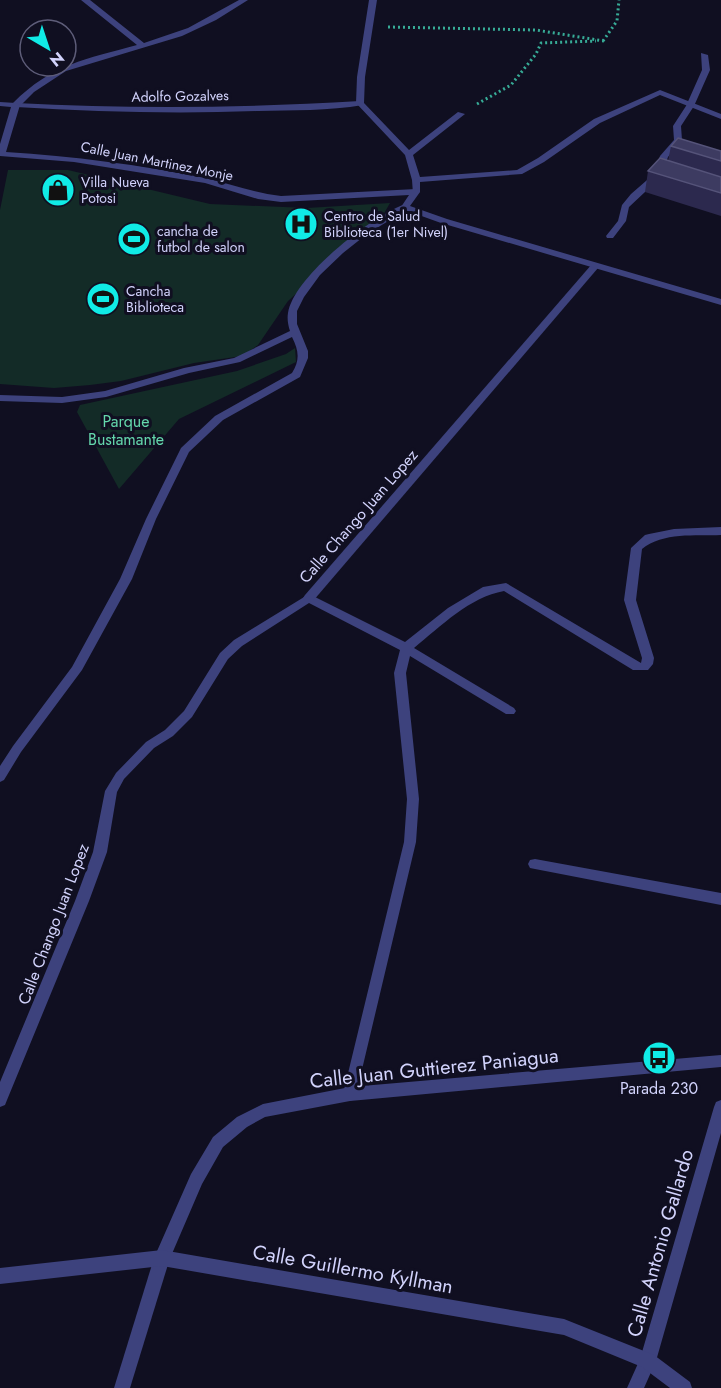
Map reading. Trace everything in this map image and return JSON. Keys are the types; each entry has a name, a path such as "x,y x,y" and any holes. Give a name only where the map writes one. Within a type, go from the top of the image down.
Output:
{"street":[{"path":"86,0 143,46"},
{"path":"0,155 16,105 25,95 64,68 80,61 143,46 184,32 244,0"},
{"path":"0,777 17,749 82,660 126,579 151,519 185,450 219,418 296,375 303,365 304,353 291,316 298,298 331,256 356,235 405,207 416,192 416,180 409,154 360,103 359,85 372,27 373,0"},
{"path":"610,236 622,221 625,207 658,174 664,156 678,140 677,126 690,106 706,70 704,55"},
{"path":"416,180 519,172 541,160 597,121 660,92 721,117"},
{"name":"Adolfo Gozalves","path":"0,104 148,110 305,107 360,103"},
{"path":"409,154 461,114"},
{"name":"Calle Juan Martinez Monje","path":"0,155 85,161 206,181 258,196 281,199 416,192"},
{"path":"405,207 444,221 721,302"},
{"name":"Calle Chango Juan Lopez","path":"0,1100 82,901 100,852 111,791 120,776 141,753 169,733 188,714 224,656 238,643 309,598 595,266"},
{"path":"0,398 62,400 106,393 187,370 237,360 295,332"},
{"path":"350,1094 411,842 413,799 400,673 406,648 460,606 487,590 506,587 637,667 644,667 648,658 630,600 637,548 649,538 674,533 721,531"},
{"path":"309,598 406,648 510,711"},
{"path":"535,864 721,899"},
{"name":"Calle Juan Guttierez Paniagua","path":"122,1388 162,1258 196,1179 218,1143 242,1122 263,1111 350,1094 721,1061"},
{"name":"Calle Antonio Gallardo","path":"635,1388 648,1361 721,1107"},
{"name":"Calle Guillermo Kyllman","path":"0,1276 162,1258 564,1327 648,1361 684,1388"}],"path":[{"path":"604,41 617,21 619,0"},
{"path":"372,27 526,29 604,41"},
{"path":"461,114 511,85 536,54 541,43 604,41"}],"green space":[{"path":"8,170 68,170 210,204 307,208 390,203 382,217 288,301 258,345 242,356 194,363 121,381 90,385 54,388 0,384 0,210"},
{"name":"Parque Bustamante","path":"295,348 296,362 179,419 119,489 77,412 80,405 237,371 286,354"}],"building":[{"path":"678,138 721,151 721,161 671,146"},
{"path":"660,158 721,177 721,193 648,171"}],"place":[{"name":"Villa Nueva Potosi","path":"58,190"},
{"name":"Centro de Salud Biblioteca (1er Nivel)","path":"301,224"},
{"name":"cancha de futbol de salon","path":"134,239"},
{"name":"Cancha Biblioteca","path":"103,299"},
{"name":"Parada 230","path":"659,1058"}]}
